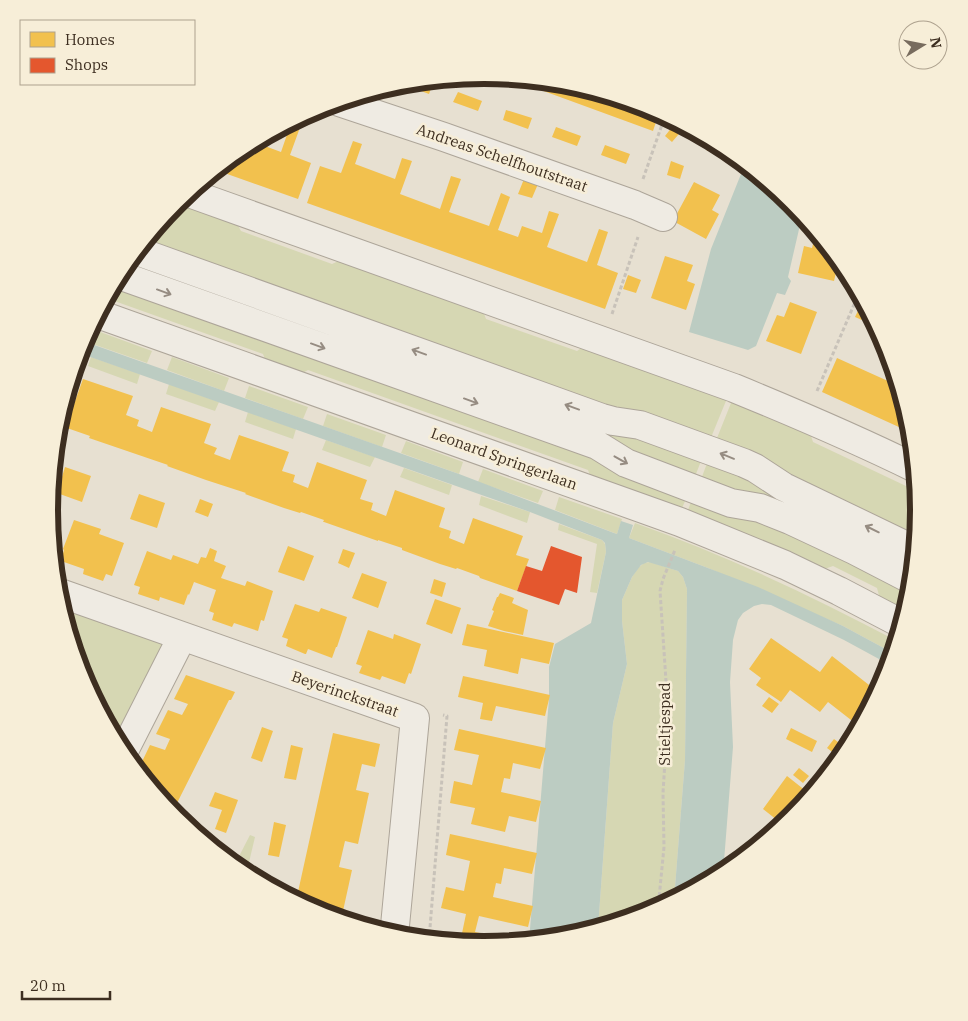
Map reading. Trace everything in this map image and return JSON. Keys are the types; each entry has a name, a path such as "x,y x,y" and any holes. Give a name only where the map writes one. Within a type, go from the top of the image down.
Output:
{"street":[{"name":"Andreas Schelfhoutstraat","path":"351,106 444,137 648,211"},
{"path":"196,196 734,388 806,417 908,465"},
{"path":"144,254 602,418 640,425 709,449 756,468 784,487 909,547"},
{"path":"127,278 597,445 626,463 731,503 760,508 790,520 905,576"},
{"name":"Leonard Springerlaan","path":"104,316 680,522 785,565 896,621"},
{"name":"Beyerinckstraat","path":"66,595 415,718 395,927"},
{"path":"127,744 182,637"}],"path":[{"path":"603,340 648,211 664,124"},
{"path":"806,417 855,301"},
{"name":"Stieltjespad","path":"659,899 664,847 664,793 668,711 660,591 678,542"},
{"path":"415,718 427,711 447,716 430,933"}],"green space":[{"path":"188,203 235,220 241,231 332,264 343,259 481,306 486,319 577,351 587,344 728,396 710,440 149,247 163,229"},
{"path":"139,261 703,456 694,479 131,271"},
{"path":"122,286 590,452 688,494 680,513 592,481 588,470 308,370 297,376 267,365 263,354 113,301"},
{"path":"97,331 152,351 147,363 92,344"},
{"path":"91,357 140,374 137,384 88,366"},
{"path":"172,357 229,378 224,391 167,370"},
{"path":"169,384 219,402 215,411 166,394"},
{"path":"249,386 308,407 303,419 245,398"},
{"path":"733,398 809,430 813,442 906,486 910,484 910,538 715,443"},
{"path":"248,412 296,429 293,439 245,422"},
{"path":"327,414 386,435 382,447 323,426"},
{"path":"326,440 375,457 370,467 322,450"},
{"path":"406,441 463,462 459,474 401,453"},
{"path":"709,458 908,557 907,568 700,482"},
{"path":"404,468 452,485 449,495 400,477"},
{"path":"483,469 543,491 538,503 478,482"},
{"path":"481,496 530,512 527,523 479,505"},
{"path":"559,497 622,519 617,534 555,510"},
{"path":"693,497 758,518 903,586 898,612 881,603 877,588 833,566 819,571 686,515"},
{"path":"635,523 669,535 768,577 891,638 887,650 843,626 708,568 629,538"},
{"path":"559,524 602,540 605,544 606,552 597,593 590,592 597,544 558,530"},
{"path":"650,562 678,571 683,577 687,589 685,760 675,892 647,905 599,921 613,723 627,664 622,621 622,600 632,577 644,563"},
{"path":"69,606 171,643 123,736 101,699 90,674 80,648"},
{"path":"250,835 255,837 248,866 238,859"}],"shaded area":[{"path":"742,171 801,225 788,277 791,281 785,295 777,293 756,346 748,350 689,332 711,249"},
{"path":"91,344 459,474 617,534 621,521 633,525 629,538 758,587 843,626 887,650 883,661 771,605 762,604 754,606 743,613 738,620 733,640 730,682 733,747 724,863 675,892 685,760 687,589 683,577 678,571 648,562 641,565 632,577 622,600 622,621 627,664 613,723 599,921 567,929 530,934 549,699 549,667 555,644 591,623 606,552 605,543 602,540 530,512 87,356"}],"building: Homes":[{"path":"533,87 567,92 647,116 657,120 653,131"},
{"path":"431,88 429,94 417,90"},
{"path":"458,92 482,101 478,111 453,102"},
{"path":"506,110 532,118 528,129 503,120"},
{"path":"301,125 290,155 311,163 298,199 223,173 264,146 281,152 288,132"},
{"path":"556,127 581,136 577,146 552,137"},
{"path":"672,127 681,132 672,142 665,136"},
{"path":"353,141 362,144 355,164 395,179 402,158 412,161 400,194 440,209 451,176 461,179 449,212 489,226 501,193 510,197 498,230 518,237 522,226 542,233 549,211 559,214 547,247 587,262 599,229 608,232 597,265 618,273 605,309 307,203 320,166 341,173"},
{"path":"605,145 630,154 626,164 601,155"},
{"path":"671,161 684,166 680,179 667,175"},
{"path":"524,179 538,184 532,198 518,194"},
{"path":"694,182 720,195 712,210 719,214 706,239 673,221"},
{"path":"814,240 836,271 834,281 798,273 804,246 812,248"},
{"path":"665,256 693,265 687,281 695,284 686,310 651,298"},
{"path":"628,275 641,280 636,293 623,289"},
{"path":"790,302 817,312 801,354 766,341 777,315 784,317"},
{"path":"859,308 864,316 862,320 855,317"},
{"path":"837,358 891,382 902,429 822,392"},
{"path":"83,379 133,396 126,415 139,420 137,426 152,432 161,407 211,424 204,443 217,448 214,454 230,460 239,435 289,452 282,471 295,475 293,482 308,488 317,462 367,480 360,499 373,503 371,510 386,516 395,490 445,508 439,527 451,531 449,538 464,544 473,518 523,536 516,555 529,559 517,591 457,568 402,550 402,548 323,522 324,520 284,508 89,438 90,436 66,429 71,403 74,404"},
{"path":"65,467 91,476 82,502 58,493"},
{"path":"139,494 165,503 157,528 130,519"},
{"path":"200,499 213,504 208,517 195,512"},
{"path":"74,520 101,529 99,534 124,543 112,576 106,574 103,581 83,574 84,569 61,561 63,549"},
{"path":"288,546 314,556 304,581 278,572"},
{"path":"210,548 217,551 214,561 226,566 221,578 245,586 247,581 273,591 264,621 261,620 258,631 234,623 232,627 212,620 214,613 209,611 216,590 194,582 184,605 160,597 159,601 138,594 140,587 134,585 147,551 171,560 173,555 198,564 201,557 206,558"},
{"path":"343,549 355,553 349,568 338,563"},
{"path":"362,573 387,582 378,608 352,598"},
{"path":"434,579 446,583 442,597 430,593"},
{"path":"500,593 514,598 512,603 528,610 523,635 488,626 494,611 492,610"},
{"path":"435,599 461,608 452,634 426,624"},
{"path":"295,604 319,612 321,608 347,617 332,658 308,649 305,654 286,646 288,639 282,637"},
{"path":"467,624 554,643 549,664 521,658 518,674 484,666 487,650 462,645"},
{"path":"368,630 393,639 394,634 421,644 411,674 409,673 405,684 382,676 380,680 359,673 362,666 356,664"},
{"path":"771,638 820,672 832,656 872,687 854,722 828,702 820,712 790,690 781,702 756,685 761,678 749,669"},
{"path":"186,675 235,692 231,700 229,700 176,805 141,763 150,745 165,750 170,739 156,734 168,710 182,715 188,704 174,699"},
{"path":"463,676 550,695 545,716 496,706 492,721 480,719 483,703 458,697"},
{"path":"769,697 779,704 772,713 762,706"},
{"path":"262,727 273,731 262,762 251,758"},
{"path":"791,728 817,741 812,752 786,739"},
{"path":"459,729 546,748 540,769 513,763 510,779 504,778 501,792 541,801 536,822 509,816 505,832 471,824 475,808 450,803 454,781 472,785 479,755 454,750"},
{"path":"333,733 380,744 375,767 362,764 356,790 369,793 358,844 345,841 339,867 352,870 343,912 298,894"},
{"path":"834,739 841,744 834,753 827,748"},
{"path":"291,745 303,748 296,780 284,778"},
{"path":"799,768 809,776 803,783 793,775"},
{"path":"787,776 806,791 777,820 763,809"},
{"path":"215,792 238,800 226,833 215,829 222,810 209,806"},
{"path":"274,822 286,825 279,857 268,855"},
{"path":"450,834 537,853 532,874 504,868 501,884 496,883 493,897 533,906 528,927 479,916 475,932 486,934 486,937 461,936 466,914 441,908 446,887 464,891 470,861 446,855"}],"building: Shops":[{"path":"551,546 582,557 577,593 565,589 559,605 517,591 526,566 542,571"}]}
